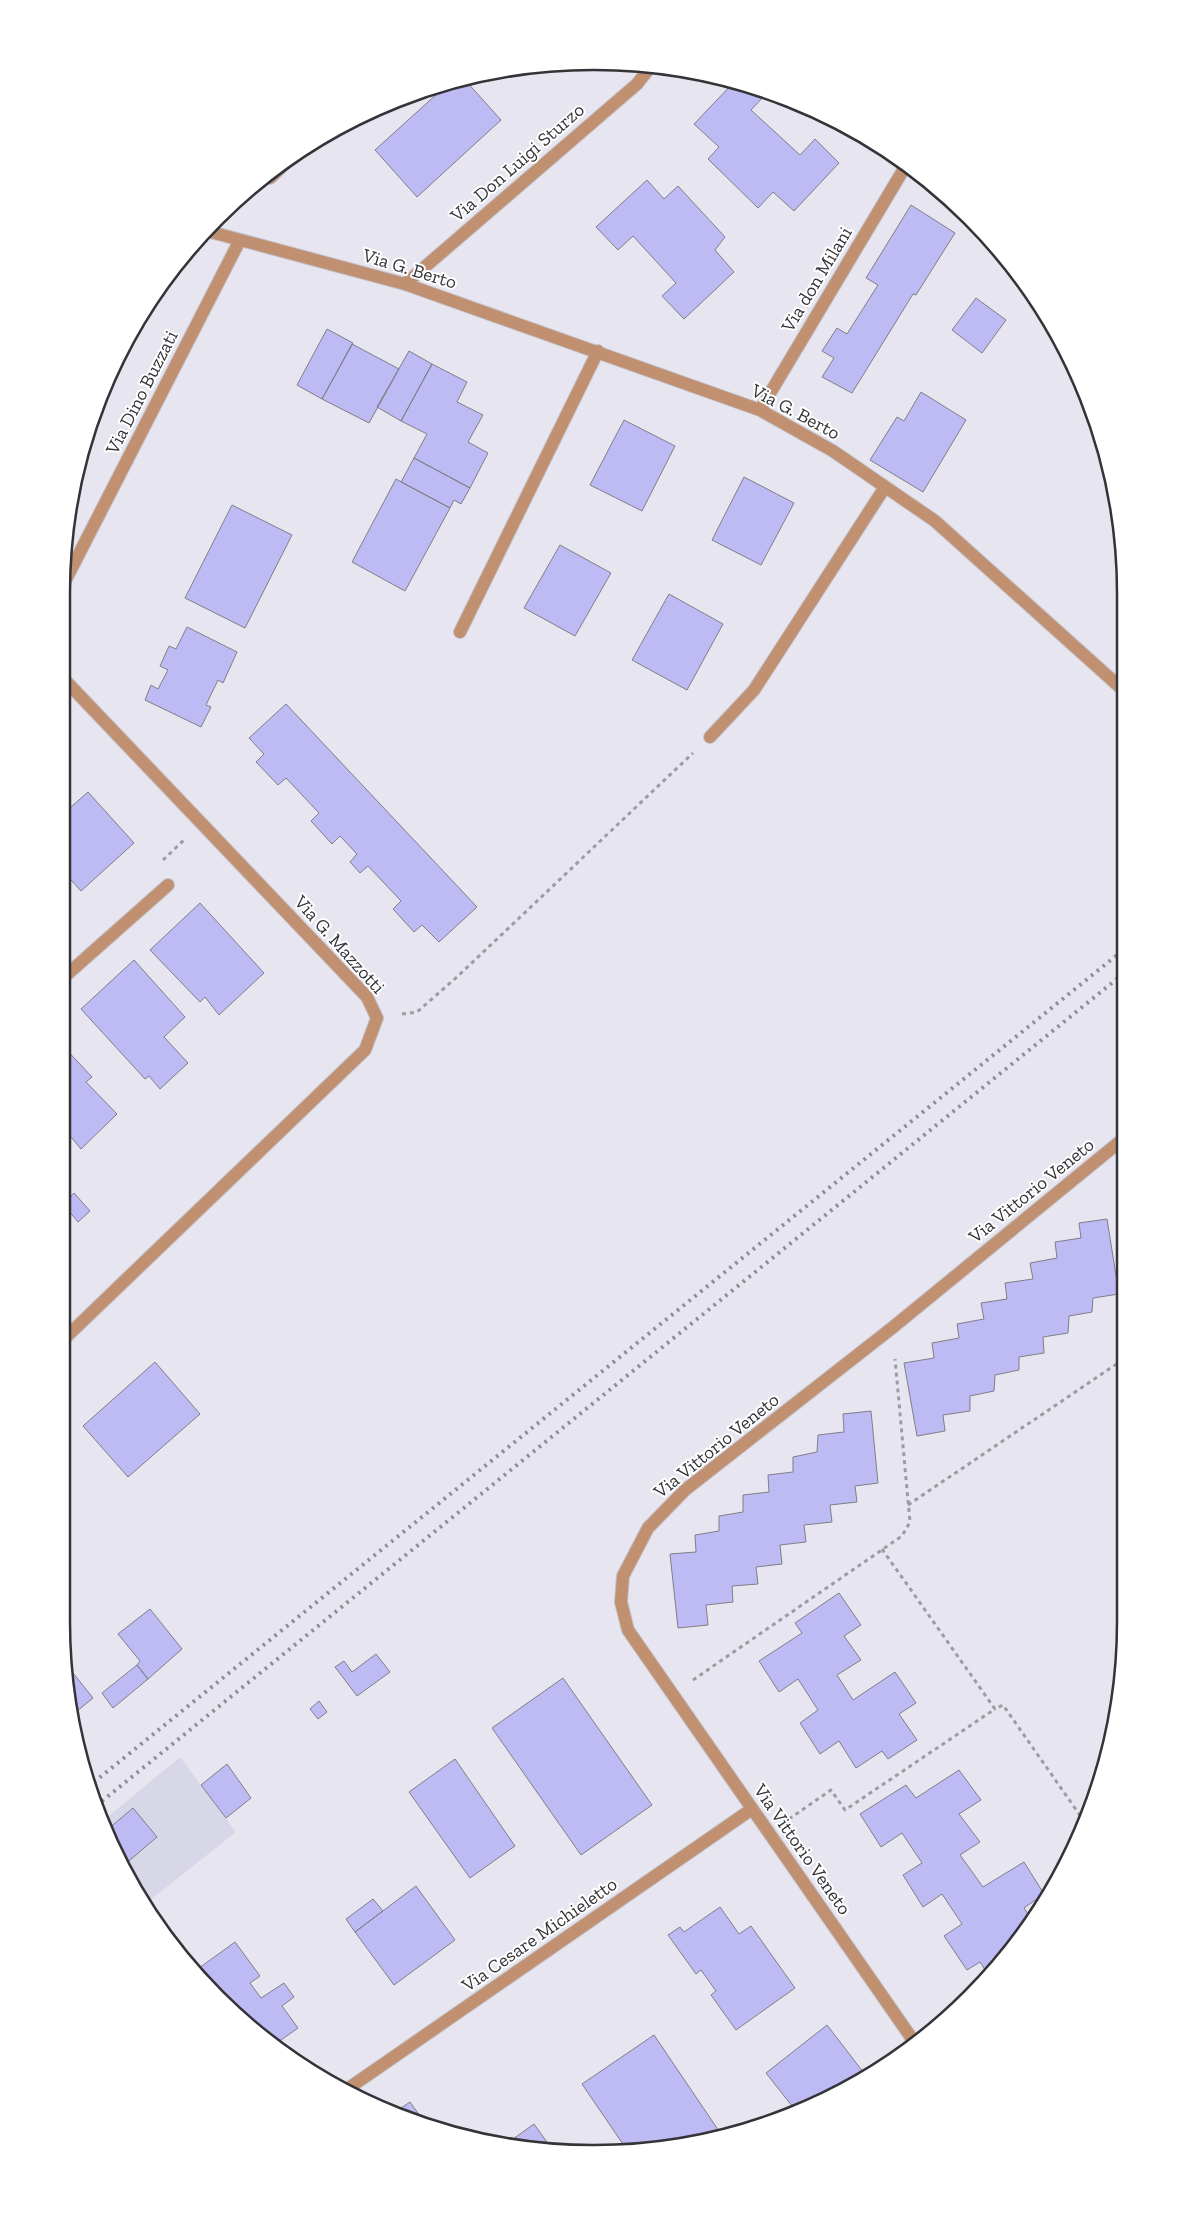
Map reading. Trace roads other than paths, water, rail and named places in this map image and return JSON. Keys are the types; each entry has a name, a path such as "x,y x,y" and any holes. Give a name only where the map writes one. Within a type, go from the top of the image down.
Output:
{"street":[{"name":"Via Don Luigi Sturzo","path":"404,284 636,84 646,73"},
{"name":"Via don Milani","path":"760,410 902,171"},
{"name":"Via G. Berto","path":"214,233 404,284 598,351 760,410 833,451 935,521 1117,685"},
{"name":"Via Dino Buzzati","path":"71,570 240,240"},
{"path":"460,632 598,351"},
{"path":"710,737 754,690 885,487"},
{"name":"Via G. Mazzotti","path":"70,685 367,997 377,1018 365,1050 70,1333"},
{"path":"70,972 168,884"},
{"name":"Via Vittorio Veneto","path":"911,2038 628,1630 621,1602 623,1576 648,1528 685,1490 892,1328 1117,1144"},
{"name":"Via Cesare Michieletto","path":"352,2086 752,1809"}],"railway":[{"path":"95,1781 1117,955"},
{"path":"102,1801 1117,979"}]}
